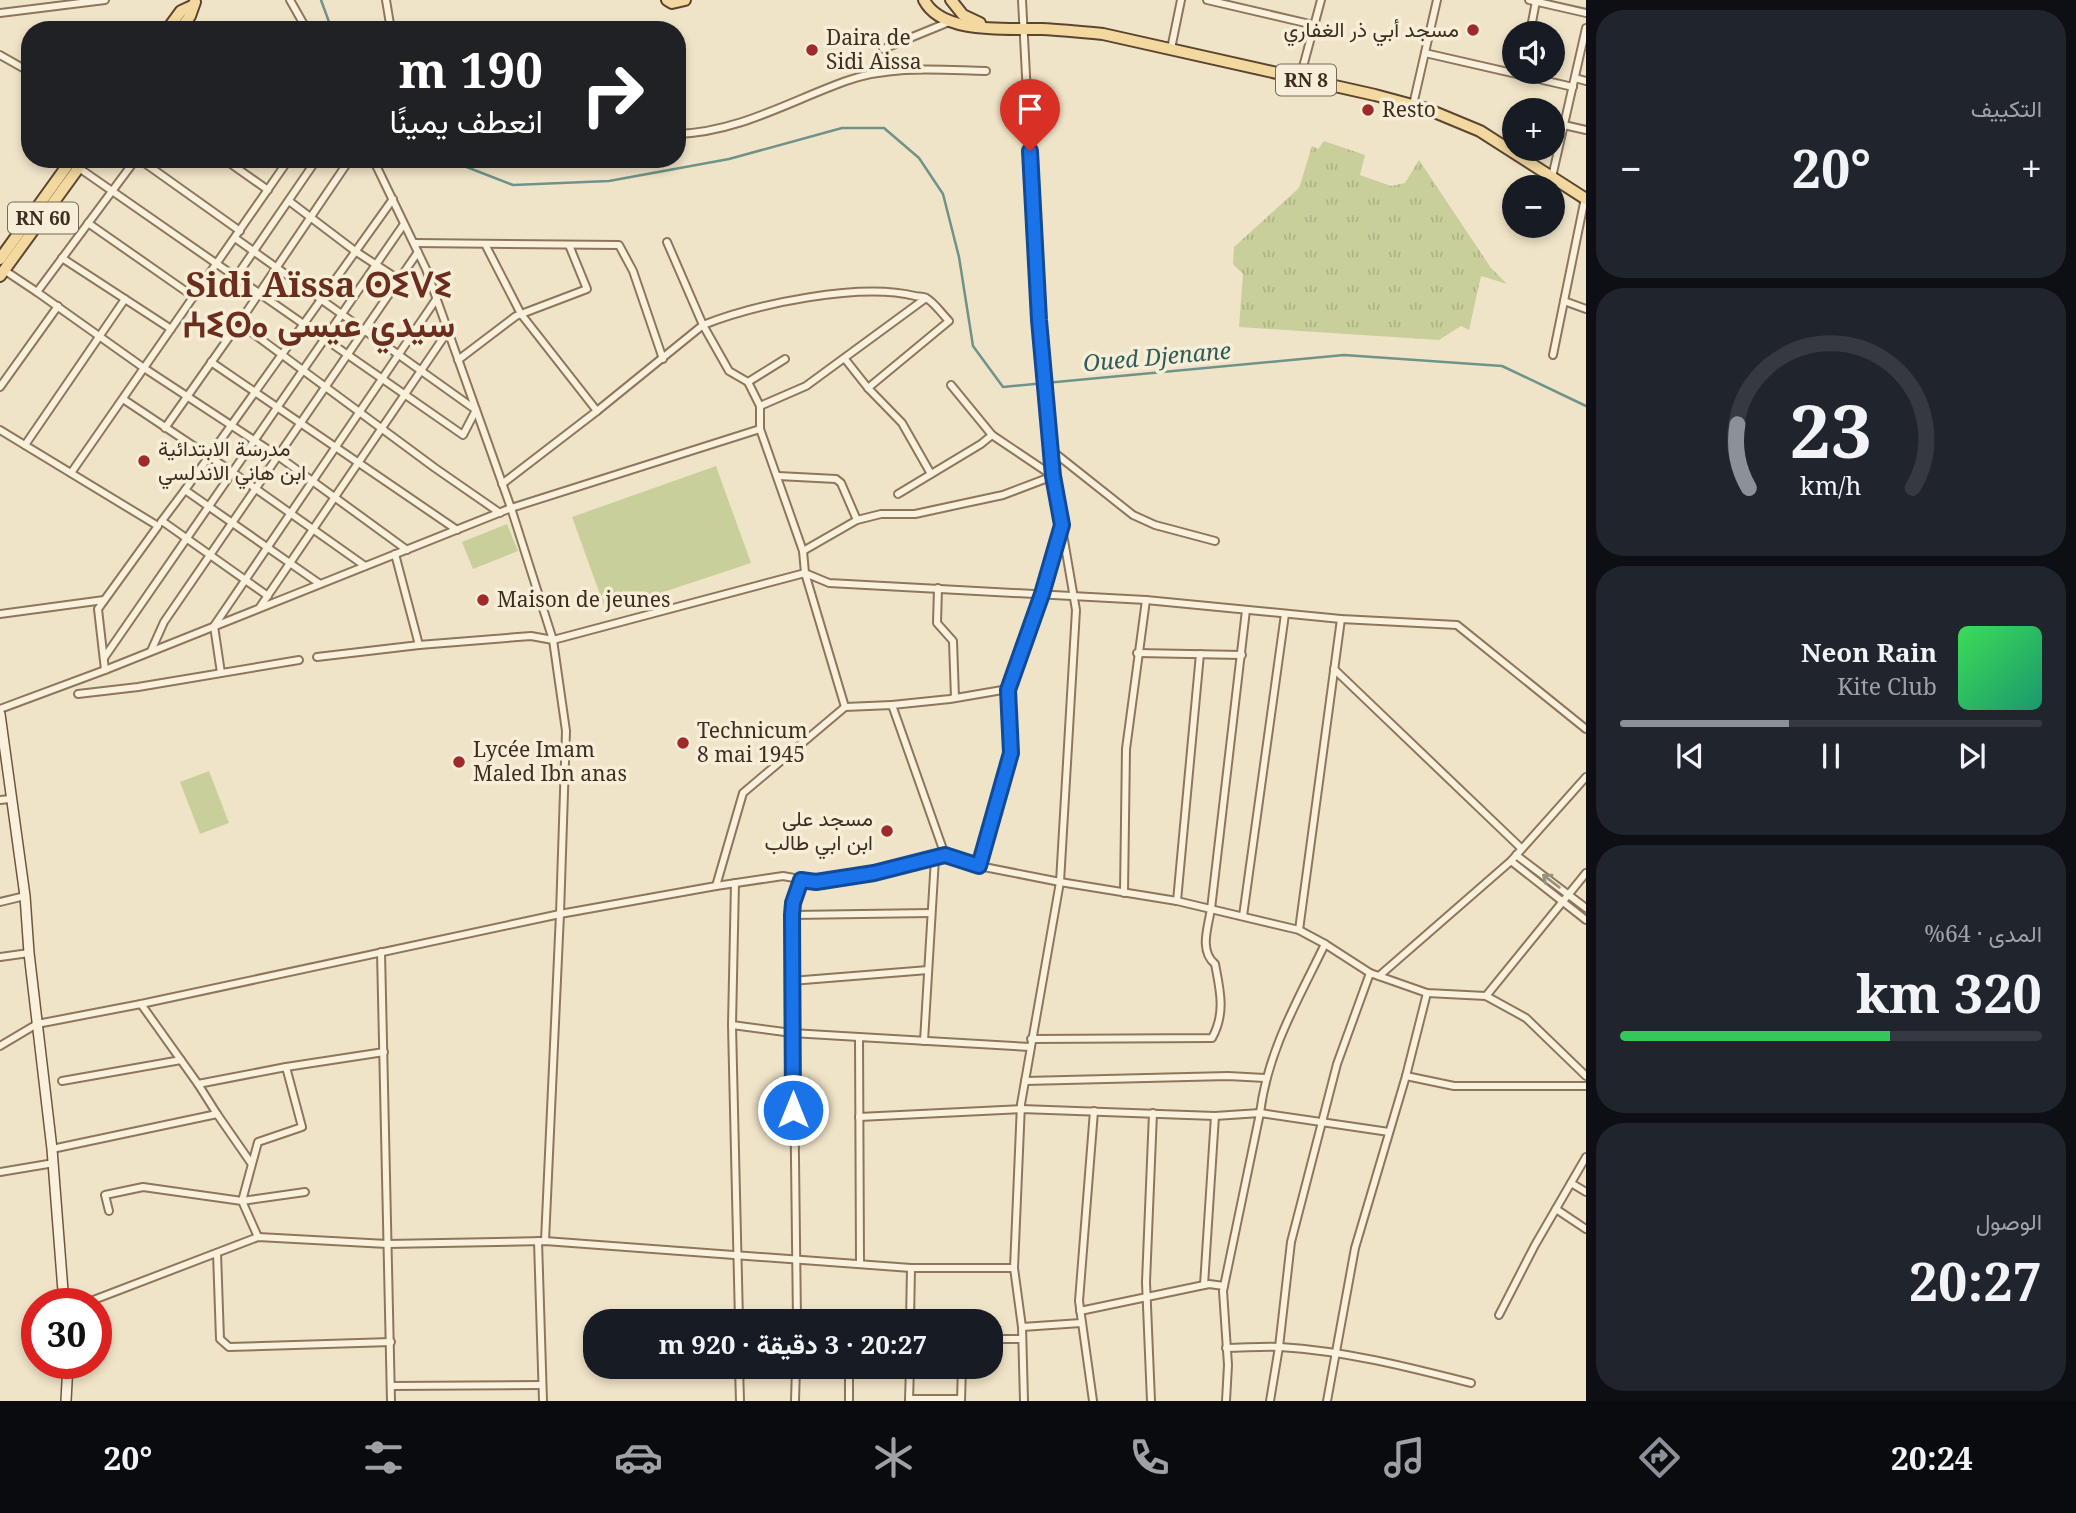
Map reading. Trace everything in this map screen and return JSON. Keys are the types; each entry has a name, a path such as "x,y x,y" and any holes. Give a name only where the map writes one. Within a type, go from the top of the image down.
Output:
{"main road":[{"path":"667,0 672,3 685,0"},
{"path":"926,3 936,10 941,9 949,0"},
{"name":"RN 8","path":"949,0 969,19 1003,28"},
{"path":"174,21 181,11 195,3"},
{"path":"186,21 195,3"},
{"name":"RN 8","path":"926,3 950,21 970,26 1103,34 1427,108 1480,131 1549,175"},
{"name":"RN 60","path":"1,263 74,168"},
{"name":"RN 8","path":"1565,186 1585,199"},
{"path":"0,714 5,800 25,896 29,953 54,1163 63,1288"},
{"path":"66,1401 67,1379"}],"street":[{"path":"23,10 24,0"},
{"path":"0,13 105,0"},
{"path":"290,0 302,21"},
{"path":"386,0 390,21"},
{"path":"1022,0 1031,177 1053,476 1076,610 1060,883 1021,1109 1014,1268 1022,1327 1024,1401"},
{"path":"1171,49 1181,0"},
{"path":"1207,0 1314,25"},
{"path":"1300,78 1321,0"},
{"path":"1413,105 1437,0"},
{"path":"1532,21 1534,1 1586,13"},
{"path":"883,50 950,21"},
{"path":"1565,121 1586,28"},
{"path":"1425,53 1502,69"},
{"path":"0,55 21,67"},
{"path":"686,134 697,134 761,118 848,80 884,71 907,68 986,71"},
{"path":"1575,78 1586,81"},
{"path":"1565,84 1573,86"},
{"path":"1565,125 1586,130"},
{"path":"86,168 112,190 463,435 476,410"},
{"path":"37,292 130,168"},
{"path":"151,168 240,231"},
{"path":"237,168 268,190"},
{"path":"71,473 283,168"},
{"path":"236,277 311,168"},
{"path":"165,428 345,168"},
{"path":"378,168 414,243 437,299 511,508 553,640 566,731 560,914 542,1241 543,1401"},
{"path":"105,670 98,609 393,199"},
{"path":"1553,355 1585,199"},
{"path":"289,201 355,251 398,279"},
{"path":"88,223 194,297"},
{"path":"104,658 404,224"},
{"path":"235,238 476,410"},
{"path":"667,242 703,326 729,371 748,382 760,407 760,429 803,551 805,573 845,707"},
{"path":"414,243 486,246 618,245 633,271 663,359"},
{"path":"458,360 521,314 587,289 569,245"},
{"path":"486,246 521,314 597,411"},
{"path":"151,651 164,622 418,252"},
{"path":"62,258 171,329"},
{"path":"1,263 98,337 278,456 407,550"},
{"path":"502,484 703,326 732,314 805,298 870,292 908,293 926,298 949,321 868,388"},
{"path":"760,407 806,386 926,298"},
{"path":"25,445 125,299"},
{"path":"221,673 214,626 437,299"},
{"path":"1564,301 1586,309"},
{"path":"0,387 58,306"},
{"path":"239,323 438,471 500,513"},
{"path":"259,608 448,331"},
{"path":"748,382 785,359"},
{"path":"845,359 868,388 902,423 930,474"},
{"path":"211,362 457,530"},
{"path":"951,385 992,435 1053,476"},
{"path":"122,399 365,566"},
{"path":"0,429 186,538 268,596"},
{"path":"0,709 105,670 511,508 760,429"},
{"path":"898,494 992,435"},
{"path":"1051,450 1133,515 1155,526 1215,541"},
{"path":"778,476 836,479 841,483 857,520"},
{"path":"803,551 857,520 881,514 915,513 1003,495 1053,476"},
{"path":"185,490 320,584"},
{"path":"979,866 1011,753 1008,690 1042,594 1062,525"},
{"path":"395,554 419,645"},
{"path":"317,657 531,636 553,640 805,573 830,583 1146,600 1341,620 1457,625 1586,729"},
{"path":"938,588 937,622 953,641 955,698"},
{"path":"0,614 104,600"},
{"path":"1124,893 1126,749 1146,600"},
{"path":"1031,1039 1212,1038 1219,1025 1222,1012 1218,977 1205,946 1212,909 1246,610"},
{"path":"1243,916 1285,614"},
{"path":"1299,930 1341,620"},
{"path":"1138,653 1242,655"},
{"path":"1177,901 1200,654"},
{"path":"78,694 138,687 299,660"},
{"path":"1334,668 1521,848"},
{"path":"716,886 743,793 845,707 892,705 1008,690"},
{"path":"892,705 945,855"},
{"path":"1379,976 1511,861 1586,777"},
{"path":"0,1046 37,1024 560,914 783,876 816,882 874,873 945,855 979,866 1060,883 1177,901 1299,930 1370,973 1427,993 1486,996 1526,1018 1586,1076"},
{"path":"1516,855 1586,908"},
{"path":"924,1041 935,858"},
{"path":"1511,861 1586,919"},
{"path":"1486,996 1586,873"},
{"path":"797,1309 791,981 793,903 801,880"},
{"path":"735,883 732,1025 739,1309"},
{"path":"0,902 25,896"},
{"path":"792,915 932,913"},
{"path":"1226,1401 1224,1286 1265,1078 1276,1043 1325,944"},
{"path":"0,957 29,953"},
{"path":"381,953 391,1401"},
{"path":"791,981 928,970"},
{"path":"1270,1401 1291,1242 1337,1064 1370,973"},
{"path":"1327,1401 1354,1248 1406,1076 1427,993"},
{"path":"141,1004 251,1163"},
{"path":"732,1025 792,1033 1030,1048"},
{"path":"859,1037 860,1264"},
{"path":"198,1084 384,1052"},
{"path":"62,1081 181,1060"},
{"path":"258,1237 242,1201 258,1142 302,1126 286,1068"},
{"path":"1025,1081 1228,1076 1265,1078"},
{"path":"1406,1076 1454,1086 1586,1086"},
{"path":"859,1116 1021,1109 1216,1116 1260,1113 1388,1132"},
{"path":"1093,1401 1080,1311 1094,1111"},
{"path":"1151,1401 1146,1296 1153,1113"},
{"path":"52,1149 217,1114"},
{"path":"1204,1285 1216,1116"},
{"path":"1499,1315 1586,1159"},
{"path":"0,1172 54,1163"},
{"path":"1571,1183 1586,1192"},
{"path":"109,1211 105,1195 143,1186 242,1201 305,1192"},
{"path":"1556,1209 1586,1229"},
{"path":"112,1293 258,1237 387,1244 542,1241 911,1268 1014,1268"},
{"path":"217,1254 220,1339 229,1347 391,1342"},
{"path":"911,1268 911,1309"},
{"path":"1080,1311 1204,1285 1224,1286"},
{"path":"1022,1327 1081,1323"},
{"path":"1003,1339 1022,1339"},
{"path":"1226,1348 1279,1347 1337,1353 1397,1364 1471,1383"},
{"path":"739,1379 740,1401"},
{"path":"795,1401 796,1379"},
{"path":"849,1379 849,1401"},
{"path":"910,1379 909,1400 961,1400 961,1379"},
{"path":"391,1386 542,1385"}],"green space":[{"path":"1324,141 1365,155 1360,175 1391,186 1405,183 1419,160 1491,268 1507,284 1481,276 1469,330 1461,326 1439,340 1239,327 1243,274 1233,264 1234,247 1299,188 1312,146 1318,149"},
{"path":"716,466 751,563 606,611 572,517"},
{"path":"507,524 518,551 473,569 462,542"},
{"path":"209,771 229,823 200,834 180,782"}],"waterway":[{"name":"Oued Djenane","path":"321,0 329,21"},
{"name":"Oued Djenane","path":"686,167 729,159 842,128 884,128 919,158 943,194 959,257 973,346 1003,387 1344,355 1502,366 1586,406"},
{"name":"Oued Djenane","path":"469,168 513,185 609,181 680,168"}],"place":[{"name":"مسجد أبي ذر الغفاري","path":"1473,30"},
{"name":"Daira de Sidi Aissa","path":"812,50"},
{"name":"Resto","path":"1368,110"},
{"name":"مدرسة الابتدائية ابن هاني الاندلسي","path":"144,461"},
{"name":"Maison de jeunes","path":"483,600"},
{"name":"Technicum 8 mai 1945","path":"683,743"},
{"name":"Lycée Imam Maled Ibn anas","path":"459,762"},
{"name":"مسجد علي ابن ابي طالب","path":"887,831"}],"district":[{"name":"Sidi Aïssa ⵙⵉⴸⵉ ⵄⵉⵙⴰ سيدي عيسى","path":"319,305"}],"route":[{"path":"793,1110 792,915 801,880 816,882 874,873 945,855 979,866 1011,753 1008,690 1042,594 1062,525 1053,476 1039,320 1030,151"}]}
